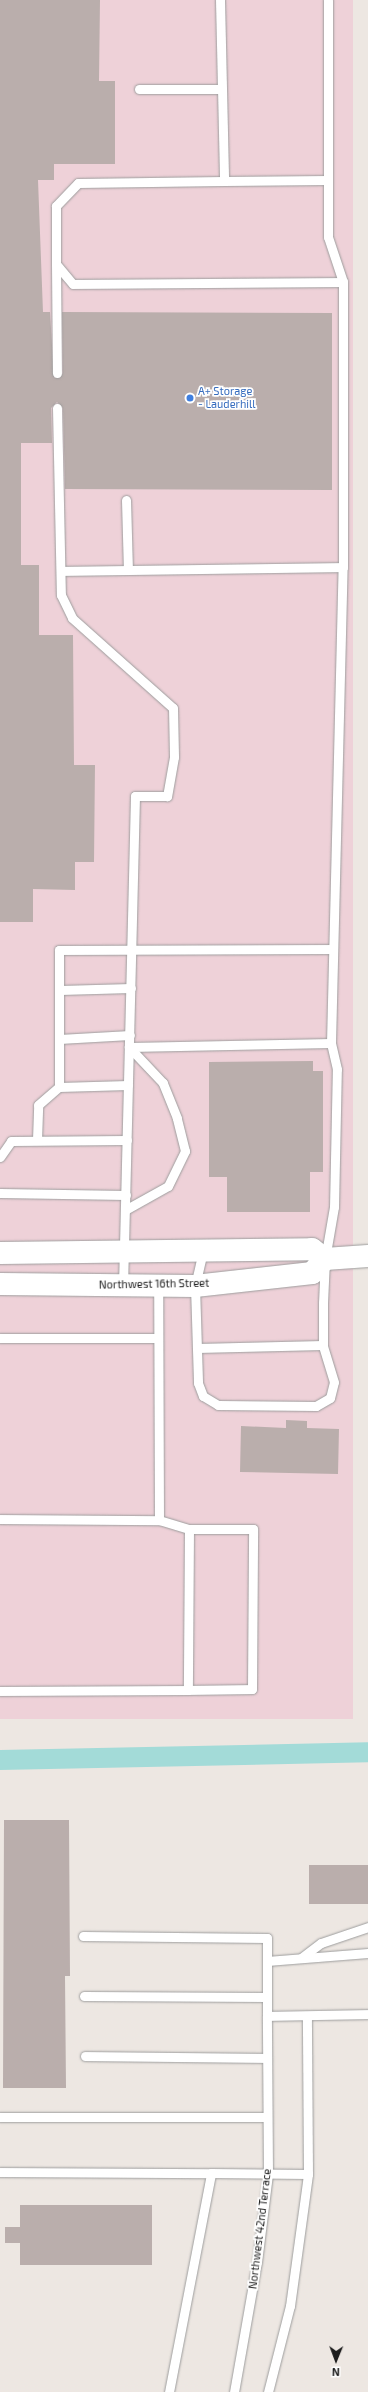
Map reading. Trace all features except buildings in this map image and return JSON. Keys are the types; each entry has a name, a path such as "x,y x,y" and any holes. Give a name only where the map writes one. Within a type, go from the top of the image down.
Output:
{"street":[{"path":"0,1253 312,1249 325,1259 368,1256"},
{"name":"Northwest 16th Street","path":"0,1284 195,1286 312,1274 325,1259"}],"lane":[{"path":"220,0 224,181"},
{"path":"203,1251 195,1286 198,1383 203,1396 218,1405 316,1406 330,1398 334,1382 323,1345 325,1259 334,1207 337,1069 331,1043 343,567 343,282 328,237 328,0"},
{"path":"139,89 222,89"},
{"path":"57,373 56,206 78,183 328,180"},
{"path":"56,264 73,284 343,282"},
{"path":"57,408 61,595 72,618 173,708 174,757 167,796 135,796 126,1195 122,1285"},
{"path":"126,500 128,570"},
{"path":"61,571 343,567"},
{"path":"59,1087 59,950 333,949"},
{"path":"60,990 131,988"},
{"path":"59,1039 130,1035"},
{"path":"129,1047 331,1043"},
{"path":"125,1210 168,1186 185,1151 164,1083 129,1047"},
{"path":"37,1140 38,1104 59,1087 128,1085"},
{"path":"0,1157 11,1141 127,1140"},
{"path":"0,1193 126,1195"},
{"path":"158,1286 159,1520"},
{"path":"0,1338 158,1338"},
{"path":"197,1348 323,1345"},
{"path":"0,1519 159,1520 189,1529 253,1530 252,1689 0,1691"},
{"path":"188,1690 189,1529"},
{"path":"301,1958 321,1943 368,1927"},
{"name":"Northwest 42nd Terrace","path":"83,1936 267,1938 268,2174 257,2262 234,2392"},
{"path":"267,1961 368,1953"},
{"path":"84,1996 267,1997"},
{"path":"267,2016 368,2014"},
{"path":"268,2392 290,2306 308,2174 307,2016"},
{"path":"85,2056 267,2058"},
{"path":"0,2117 267,2117"},
{"path":"0,2172 308,2174"},
{"path":"169,2392 211,2173"}],"shaded area":[{"path":"0,0 353,0 353,1719 0,1719"}],"waterway":[{"path":"0,1760 368,1752"}],"place":[{"name":"A+ Storage - Lauderhill","path":"190,398"}]}
